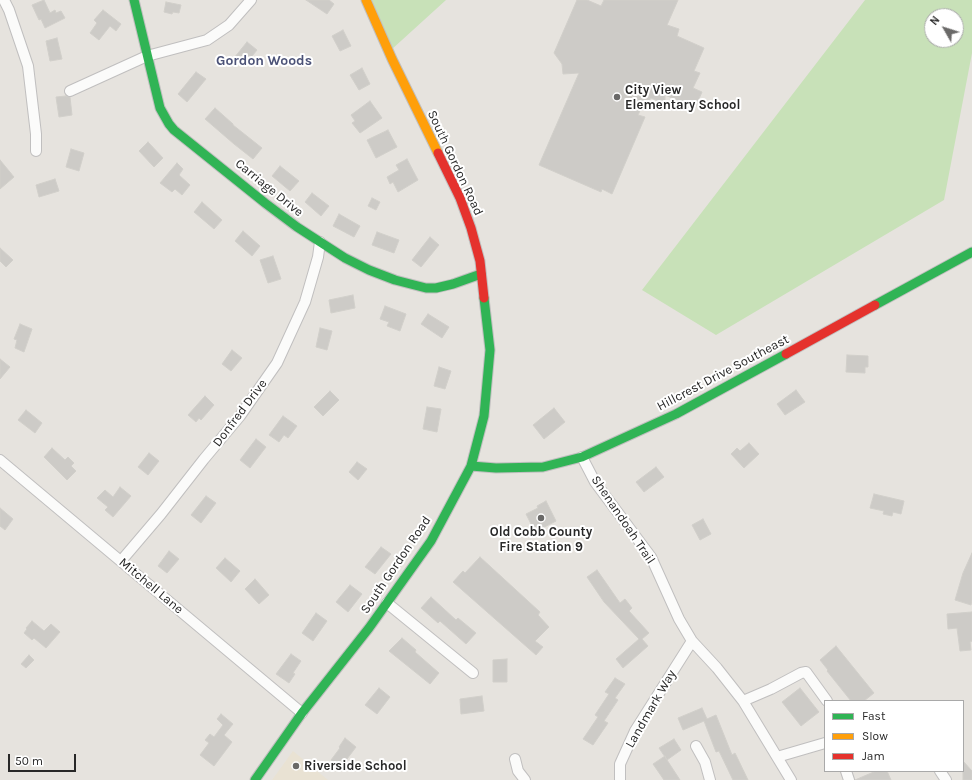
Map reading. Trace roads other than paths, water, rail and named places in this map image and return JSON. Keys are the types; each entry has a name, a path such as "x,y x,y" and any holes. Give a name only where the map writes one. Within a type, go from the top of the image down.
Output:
{"street":[{"path":"4,0 9,10 28,66 36,134 36,151"},
{"name":"Carriage Drive","path":"134,0 160,108 174,130 297,228 369,270 395,280 426,288 436,288 453,284 481,274"},
{"path":"70,91 148,56 207,40 229,24 251,0"},
{"name":"South Gordon Road","path":"255,780 302,713 369,628 431,541 471,466 484,416 490,350 480,261 471,228 460,198 392,59 366,0"},
{"name":"Donfred Drive","path":"120,561 161,514 240,416 278,364 305,302 318,257 320,242"},
{"name":"Hillcrest Drive Southeast","path":"471,466 496,468 543,467 582,457 676,414 972,252"},
{"name":"Shenandoah Trail","path":"582,457 595,482 651,557 679,619 692,641 717,668 743,701 790,780"},
{"name":"Mitchell Lane","path":"0,460 302,713"},
{"path":"387,602 473,673"},
{"name":"Landmark Way","path":"620,780 620,764 635,731 692,641"},
{"path":"743,701 806,672 826,700"},
{"path":"777,757 824,743"},
{"path":"696,746 705,762 710,780"},
{"path":"515,759 518,771 525,780"}],"place":[{"name":"City View Elementary School","path":"617,97"},
{"name":"Old Cobb County Fire Station 9","path":"541,518"},
{"name":"Riverside School","path":"296,766"}],"district":[{"name":"Gordon Woods","path":"264,61"}]}
